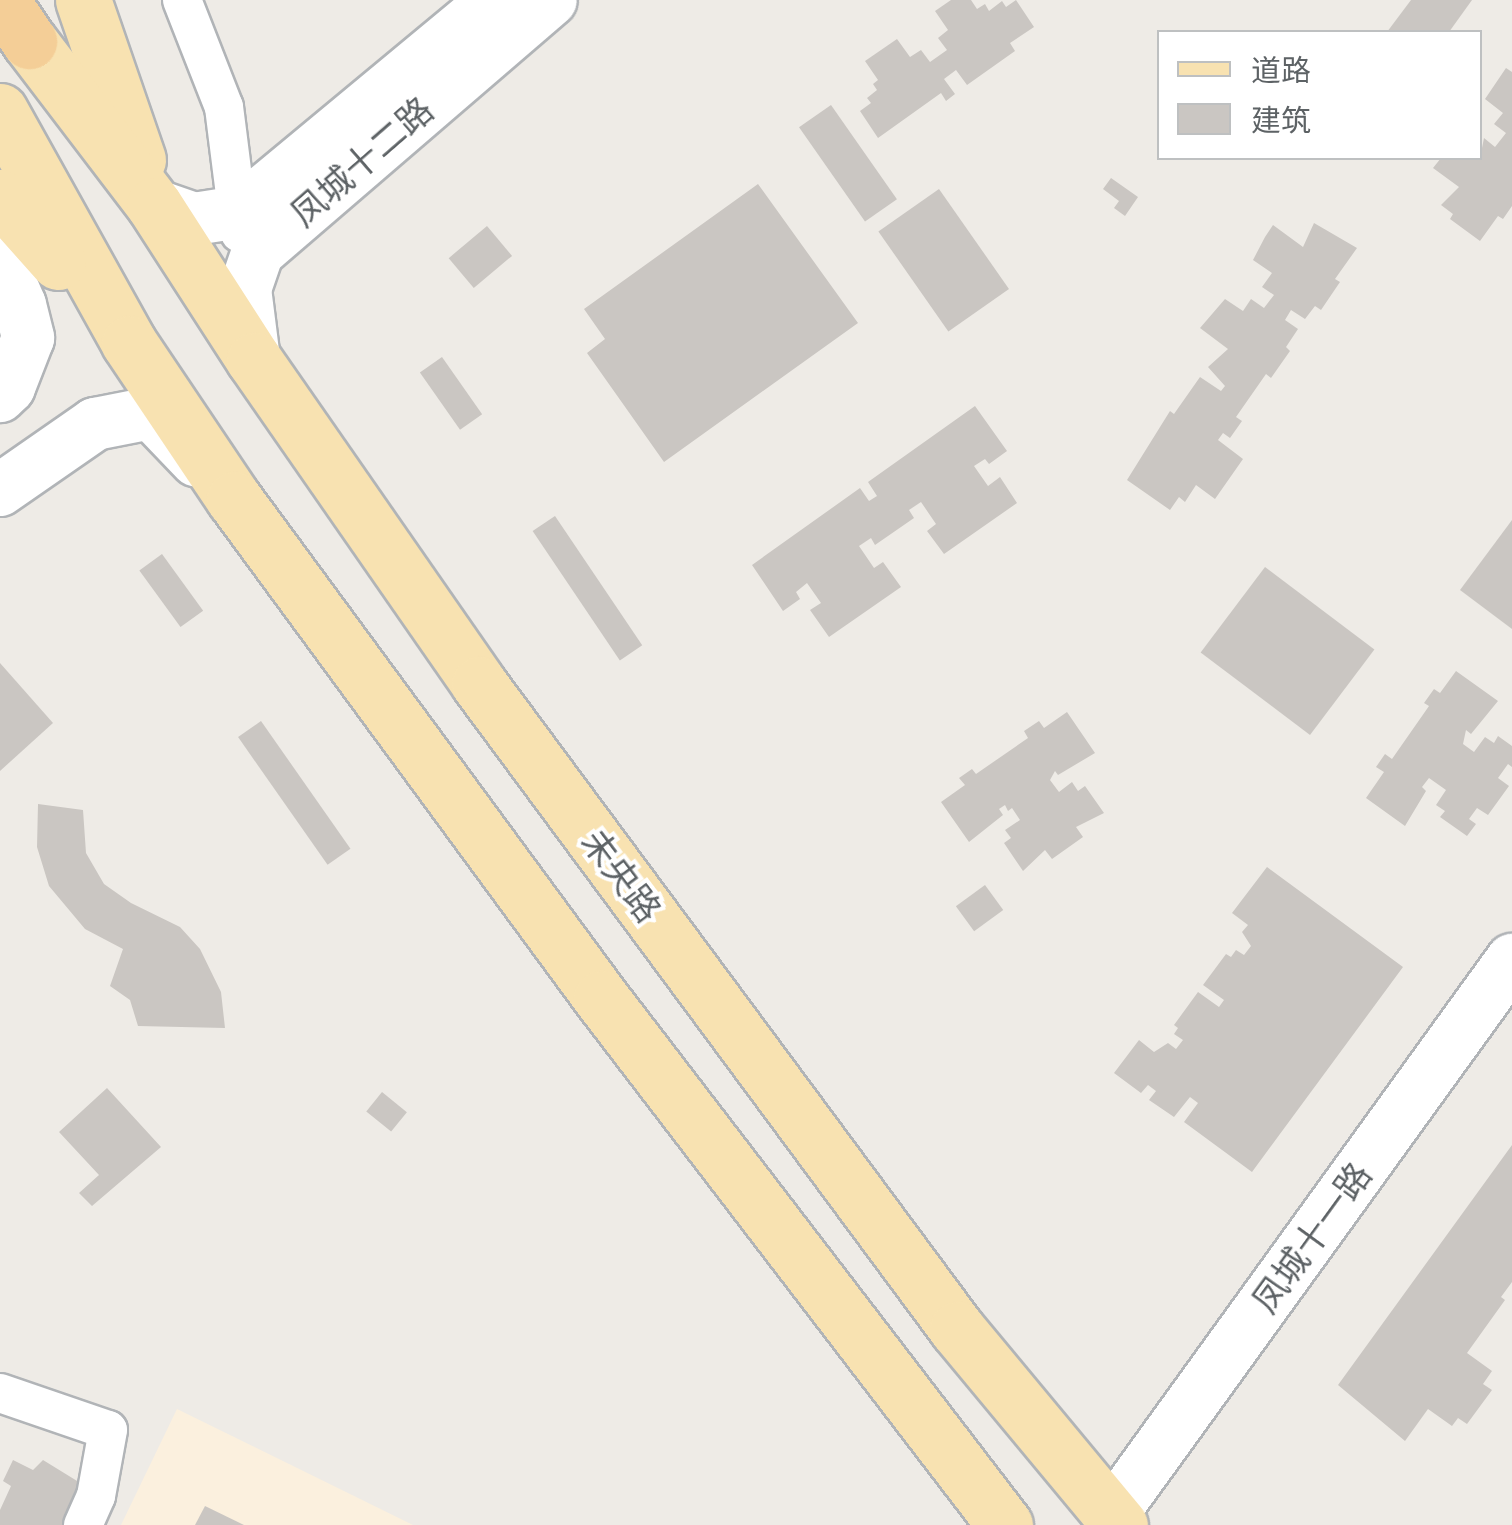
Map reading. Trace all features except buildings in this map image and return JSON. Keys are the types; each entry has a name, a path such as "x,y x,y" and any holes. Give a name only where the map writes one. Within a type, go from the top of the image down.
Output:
{"main road":[{"path":"83,0 154,205"},
{"path":"15,20 154,205"},
{"path":"0,111 129,343 234,500 625,1030 1005,1525"},
{"path":"0,197 129,343"},
{"name":"未央路","path":"154,205 254,360 479,684 957,1329 1116,1520"}],"street":[{"path":"182,0 224,107 254,360"},
{"name":"凤城十二路","path":"154,205 194,219 239,212 494,0"},
{"name":"凤城十二路","path":"245,289 258,252 551,0"},
{"path":"0,259 20,304 28,338 7,358"},
{"path":"0,490 95,424 151,413 234,500"},
{"name":"凤城十一路","path":"1116,1520 1512,960"},
{"path":"0,1393 108,1430 96,1496 83,1525"}],"shaded area":[{"path":"177,1409 413,1525 121,1525"}]}
